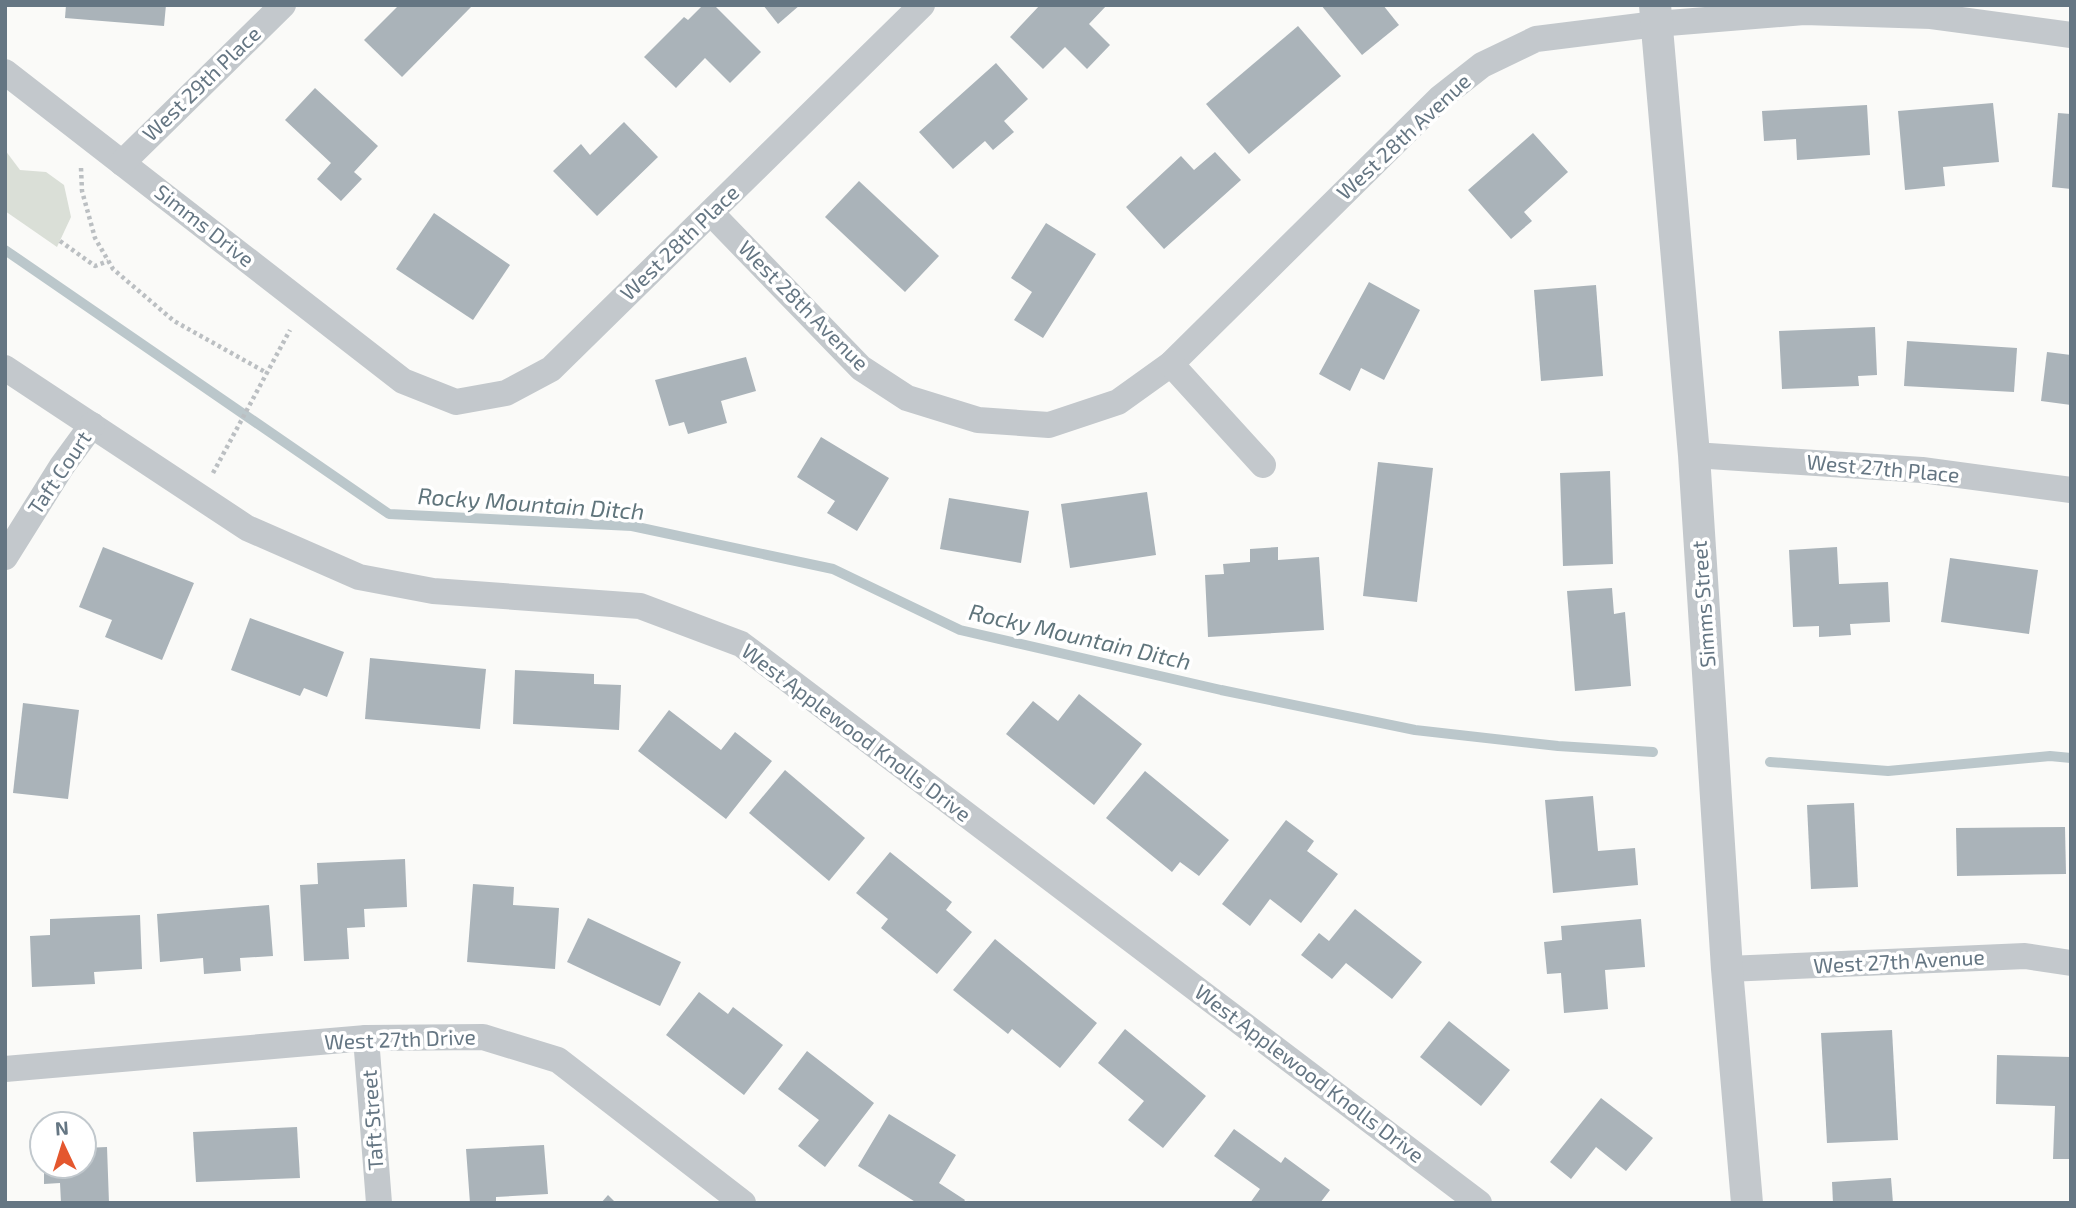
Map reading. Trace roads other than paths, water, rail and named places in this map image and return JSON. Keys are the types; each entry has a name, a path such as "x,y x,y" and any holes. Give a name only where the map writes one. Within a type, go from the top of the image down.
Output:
{"street":[{"name":"West 29th Place","path":"122,163 283,5"},
{"name":"West 28th Place","path":"403,381 456,402 506,393 551,369 922,5"},
{"name":"West 28th Avenue","path":"711,213 861,368 907,398 978,420 1049,425 1118,402 1171,364 1440,98 1482,65 1536,39 1656,15 1804,12 1931,16 2071,35"},
{"name":"Simms Street","path":"1656,15 1694,456 1727,969 1747,1203"},
{"name":"Simms Drive","path":"5,72 403,381"},
{"path":"1171,364 1263,466"},
{"name":"West Applewood Knolls Drive","path":"5,368 247,528 359,577 433,591 640,606 741,644 1479,1203"},
{"name":"Taft Court","path":"5,557 62,466 92,425"},
{"name":"West 27th Place","path":"1694,456 1922,470 2071,490"},
{"name":"West 27th Avenue","path":"1727,969 2025,956 2071,963"},
{"name":"West 27th Drive","path":"5,1069 366,1038 483,1037 558,1060 743,1203"},
{"name":"Taft Street","path":"366,1038 379,1203"}],"waterway":[{"name":"Rocky Mountain Ditch","path":"5,250 389,514 632,526 833,569 960,630 1221,690 1415,730 1558,746 1653,752"},
{"name":"Rocky Mountain Ditch","path":"1770,762 1888,771 2050,756 2071,758"}]}
